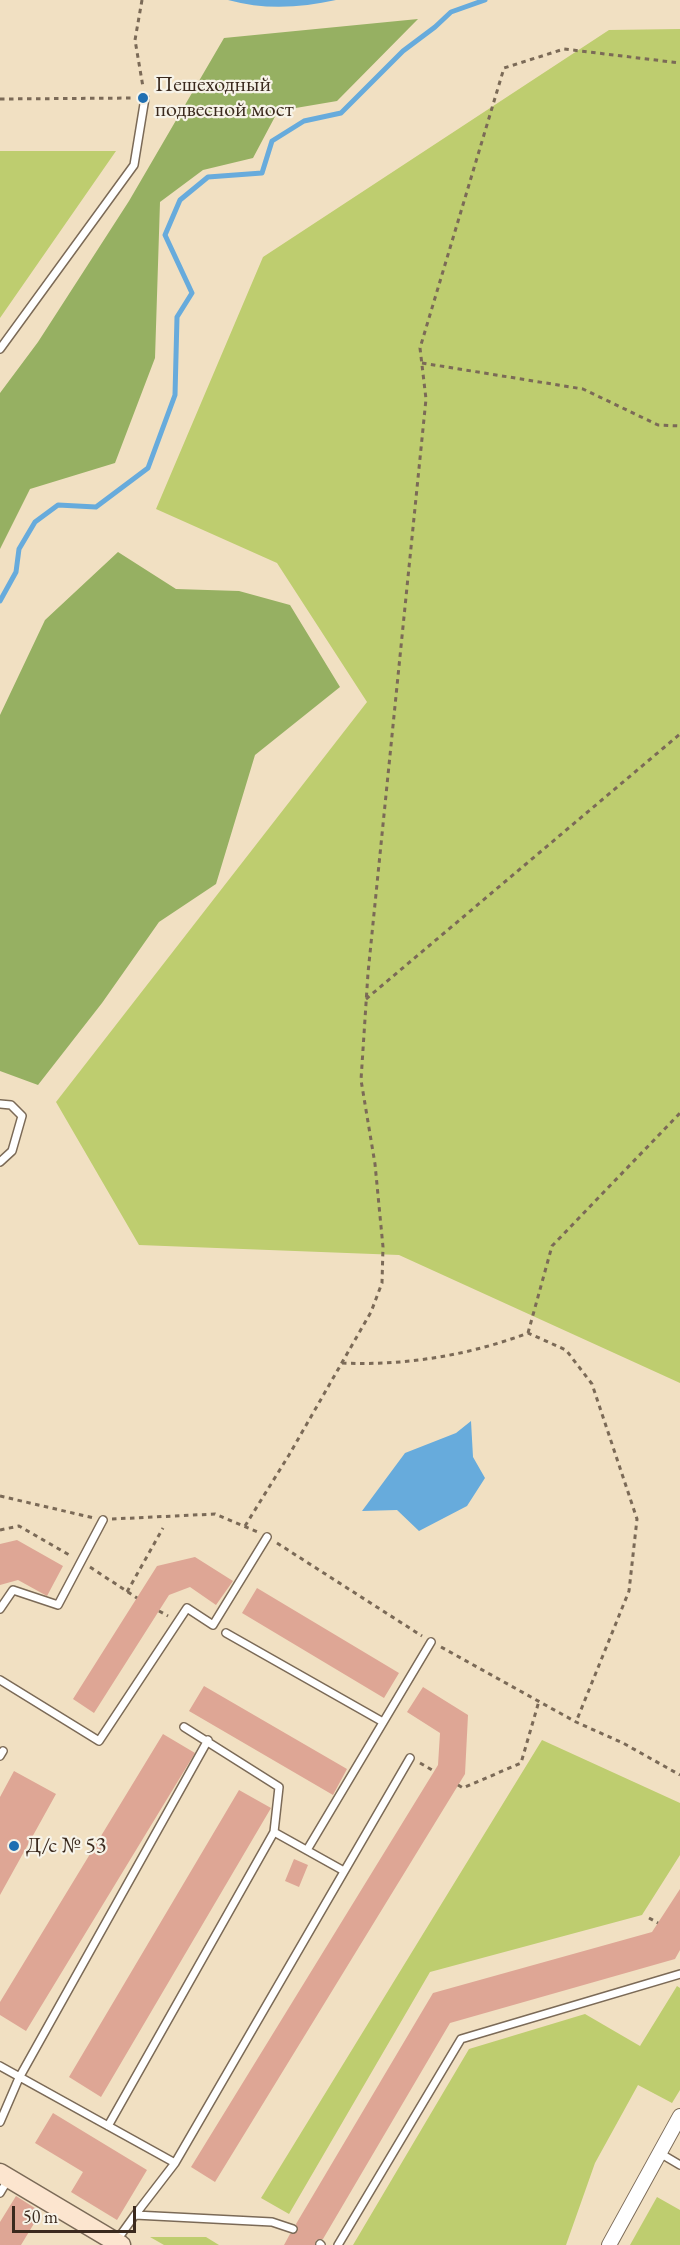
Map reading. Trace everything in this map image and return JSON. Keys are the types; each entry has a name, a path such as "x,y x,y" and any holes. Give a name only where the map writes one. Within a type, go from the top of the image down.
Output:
{"street":[{"path":"609,2245 658,2152 680,2116"},
{"path":"3,2182 118,2244"}],"lane":[{"path":"0,349 134,165 145,98"},
{"path":"0,1104 11,1105 22,1116 12,1151 0,1162"},
{"path":"0,1609 13,1590 58,1605 103,1520"},
{"path":"0,1680 99,1741 187,1608 213,1625 267,1537"},
{"path":"226,1633 383,1722"},
{"path":"307,1850 431,1642"},
{"path":"108,2126 274,1832 279,1787 208,1740 184,1727"},
{"path":"0,2122 19,2078 208,1740"},
{"path":"118,2244 135,2215 176,2163 410,1758"},
{"path":"274,1832 344,1871"},
{"path":"338,2245 461,2039 680,1974"},
{"path":"0,2066 176,2163"},
{"path":"658,2152 680,2165"},
{"path":"135,2215 272,2222 294,2229"}],"path":[{"path":"0,99 145,98 135,40 142,0"},
{"path":"245,1526 290,1455 371,1312 382,1283 383,1247 375,1164 361,1080 366,999 426,399 420,348 504,68 564,49 680,63"},
{"path":"422,363 583,389 657,425 680,426"},
{"path":"366,999 680,734"},
{"path":"528,1333 552,1246 680,1113"},
{"path":"341,1362 370,1364 437,1357 491,1347 528,1333 566,1350 592,1384 637,1519 629,1591 576,1722"},
{"path":"0,1496 103,1520 215,1514 245,1526 267,1537 431,1642 576,1722 623,1743 680,1775"},
{"path":"0,1530 19,1526 137,1598"},
{"path":"127,1592 163,1528"},
{"path":"458,1785 463,1788 521,1762 539,1701"},
{"path":"410,1758 434,1771"},
{"path":"649,1918 658,1923"}],"green space":[{"path":"418,19 337,101 278,111 253,158 203,170 160,202 155,358 115,463 30,489 0,549 0,393 38,342 129,201 224,38"},
{"path":"680,29 680,1383 399,1255 139,1245 56,1102 367,702 277,563 156,509 263,257 609,30"},
{"path":"0,151 116,151 0,318"},
{"path":"118,552 176,589 239,591 290,605 340,687 255,755 216,884 159,922 102,1003 38,1085 0,1071 0,715 45,620"},
{"path":"542,1740 680,1803 680,1855 642,1915 430,1972 289,2214 261,2198"},
{"path":"677,1986 680,1988 680,2090 672,2103 638,2085 595,2163 566,2245 353,2245 469,2049 585,2014 640,2046"},
{"path":"657,2197 680,2210 680,2245 630,2245"},
{"path":"150,2237 206,2237 219,2245 164,2245"}],"water":[{"path":"228,0 336,0 309,5 268,7"},
{"path":"471,1421 473,1457 485,1478 467,1506 419,1531 397,1510 362,1511 405,1453 456,1433"}],"building":[{"path":"17,1540 63,1566 47,1596 18,1580 0,1585 0,1544"},
{"path":"195,1557 233,1581 216,1605 190,1587 169,1595 94,1713 73,1699 157,1566"},
{"path":"257,1588 399,1673 384,1698 242,1613"},
{"path":"204,1686 347,1769 333,1795 189,1711"},
{"path":"423,1687 468,1715 465,1774 215,2182 191,2167 438,1765 440,1733 407,1712"},
{"path":"163,1734 195,1753 26,2031 0,2015 0,2002"},
{"name":"Д/с № 53","path":"14,1771 56,1794 0,1895 0,1797"},
{"path":"239,1790 271,1808 101,2097 69,2077"},
{"path":"294,1859 308,1865 299,1887 285,1881"},
{"path":"680,1889 680,1950 675,1959 450,2023 323,2239 316,2240 315,2245 284,2245 290,2234 298,2231 296,2224 433,1993 652,1932"},
{"path":"53,2113 147,2170 117,2220 71,2192 83,2172 35,2143"},
{"path":"16,2196 41,2212 21,2245 0,2245 0,2222"}],"waterway":[{"path":"0,601 16,572 19,549 35,522 58,505 96,507 148,468 175,395 177,317 192,293 165,235 180,200 208,177 262,173 272,141 304,121 341,113 403,51 451,12 485,0"}],"place":[{"name":"Пешеходный подвесной мост","path":"143,98"},
{"name":"Д/с № 53","path":"14,1846"}]}
